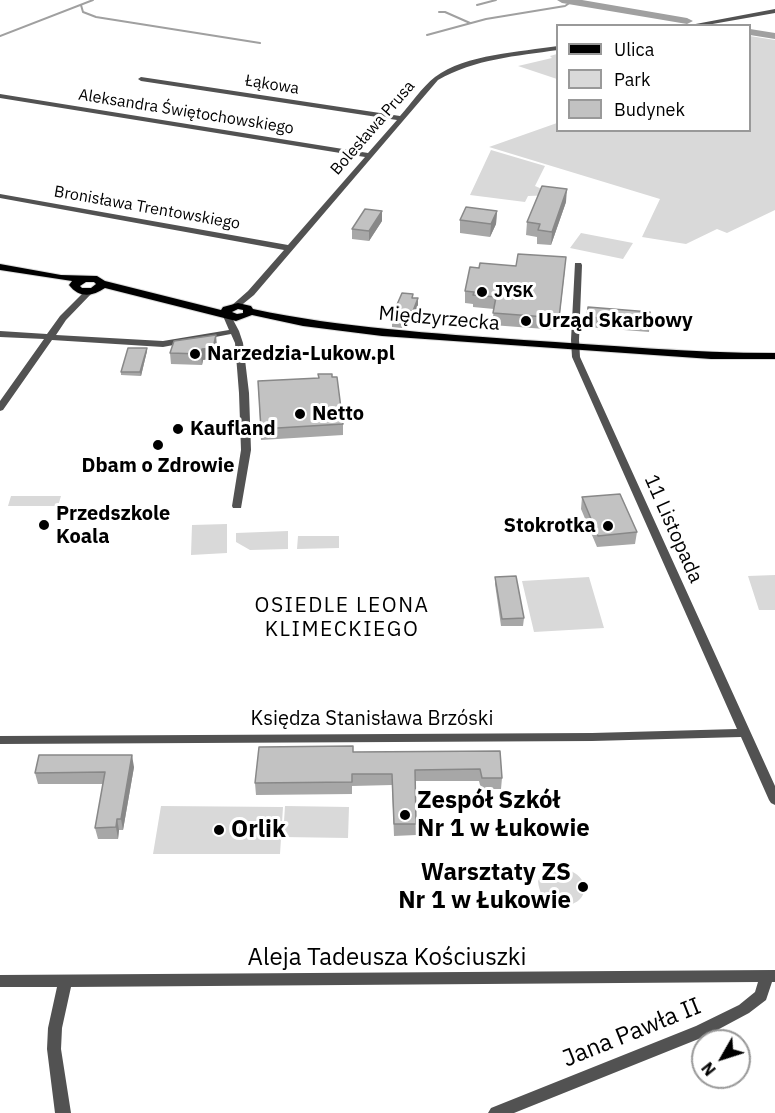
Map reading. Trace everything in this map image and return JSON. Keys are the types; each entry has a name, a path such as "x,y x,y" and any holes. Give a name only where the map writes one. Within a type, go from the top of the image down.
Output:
{"main road":[{"path":"0,267 61,278 80,287"},
{"name":"Międzyrzecka","path":"80,287 93,279 101,286 191,304 280,320 382,333 725,357 775,356"}],"street":[{"path":"700,24 775,11"},
{"name":"Bolesława Prusa","path":"237,312 368,155 436,79 452,70 482,61 556,48"},
{"name":"Łąkowa","path":"141,79 400,118"},
{"name":"Aleksandra Świętochowskiego","path":"0,96 368,155"},
{"name":"Bronisława Trentowskiego","path":"0,196 289,248"},
{"name":"11 Listopada","path":"578,265 576,357 775,800"},
{"path":"0,408 67,314 80,287"},
{"path":"237,312 235,331 239,343 246,440 237,506"},
{"path":"0,334 163,344 235,331"},
{"name":"Księdza Stanisława Brzóski","path":"0,740 571,737 744,733"},
{"name":"Aleja Tadeusza Kościuszki","path":"0,981 771,976"},
{"name":"Jana Pawła II","path":"496,1113 729,1017 761,996 771,976"},
{"path":"63,1113 54,1049 55,1028 65,981"}],"green space":[{"path":"751,36 775,40 775,210 727,233 717,229 686,244 642,237 660,199 489,147 556,123 556,132 751,132"},
{"path":"556,54 556,79 518,66 552,58 550,56"},
{"path":"491,150 545,166 535,186 556,195 528,196 525,202 470,195"},
{"path":"581,233 633,243 623,259 570,248"},
{"path":"11,496 61,496 58,506 8,506"},
{"path":"227,524 227,553 191,555 192,525"},
{"path":"288,531 288,549 250,550 236,542 236,533"},
{"path":"298,536 339,536 339,548 297,549"},
{"path":"775,575 775,610 759,610 748,576"},
{"path":"589,577 604,628 534,632 522,581"},
{"name":"Orlik","path":"161,806 283,807 280,854 153,854"},
{"path":"285,806 349,807 348,838 283,837"},
{"path":"556,867 570,870 579,876 584,884 581,898 574,903 565,905 553,903 546,899 539,888 538,881 544,871"}],"building":[{"path":"542,186 567,189 552,232 538,230 540,224 527,222"},
{"path":"466,207 497,211 491,224 460,220"},
{"path":"365,209 382,211 369,231 352,229"},
{"path":"518,254 566,257 559,318 493,313 496,297 473,295 474,292 465,291 470,267 479,268 480,263 516,266"},
{"path":"402,293 413,294 412,298 418,298 413,311 405,310 402,317 392,316"},
{"path":"588,307 650,312 650,321 587,317"},
{"path":"216,335 213,348 202,349 201,354 170,353 174,341"},
{"path":"128,348 147,348 140,372 121,372"},
{"name":"Netto","path":"318,374 332,374 332,377 337,377 343,424 261,429 258,381 319,378"},
{"name":"Stokrotka","path":"620,494 637,532 598,536 582,497"},
{"path":"516,576 524,618 502,619 495,577"},
{"name":"Zespół Szkół Nr 1 w Łukowie","path":"353,746 353,752 500,751 502,778 482,778 480,769 415,770 416,824 394,824 392,774 352,774 352,782 255,783 259,747"},
{"path":"39,755 132,755 121,819 117,819 116,827 95,828 105,772 35,773"}],"waterway":[{"path":"0,36 93,0"},
{"path":"477,5 496,0"},
{"path":"562,0 687,21"},
{"path":"427,35 486,19 565,6 571,2"},
{"path":"81,5 83,12 96,17 260,43"},
{"path":"439,12 445,12 470,23"},
{"path":"751,32 775,36"}],"place":[{"name":"JYSK","path":"482,292"},
{"name":"Urząd Skarbowy","path":"526,321"},
{"name":"Narzedzia-Lukow.pl","path":"195,354"},
{"name":"Netto","path":"300,414"},
{"name":"Kaufland","path":"178,429"},
{"name":"Dbam o Zdrowie","path":"158,445"},
{"name":"Przedszkole Koala","path":"44,525"},
{"name":"Stokrotka","path":"608,526"},
{"name":"Zespół Szkół Nr 1 w Łukowie","path":"405,815"},
{"name":"Orlik","path":"219,830"},
{"name":"Warsztaty ZS Nr 1 w Łukowie","path":"583,887"}],"district":[{"name":"OSIEDLE LEONA KLIMECKIEGO","path":"342,618"}]}
